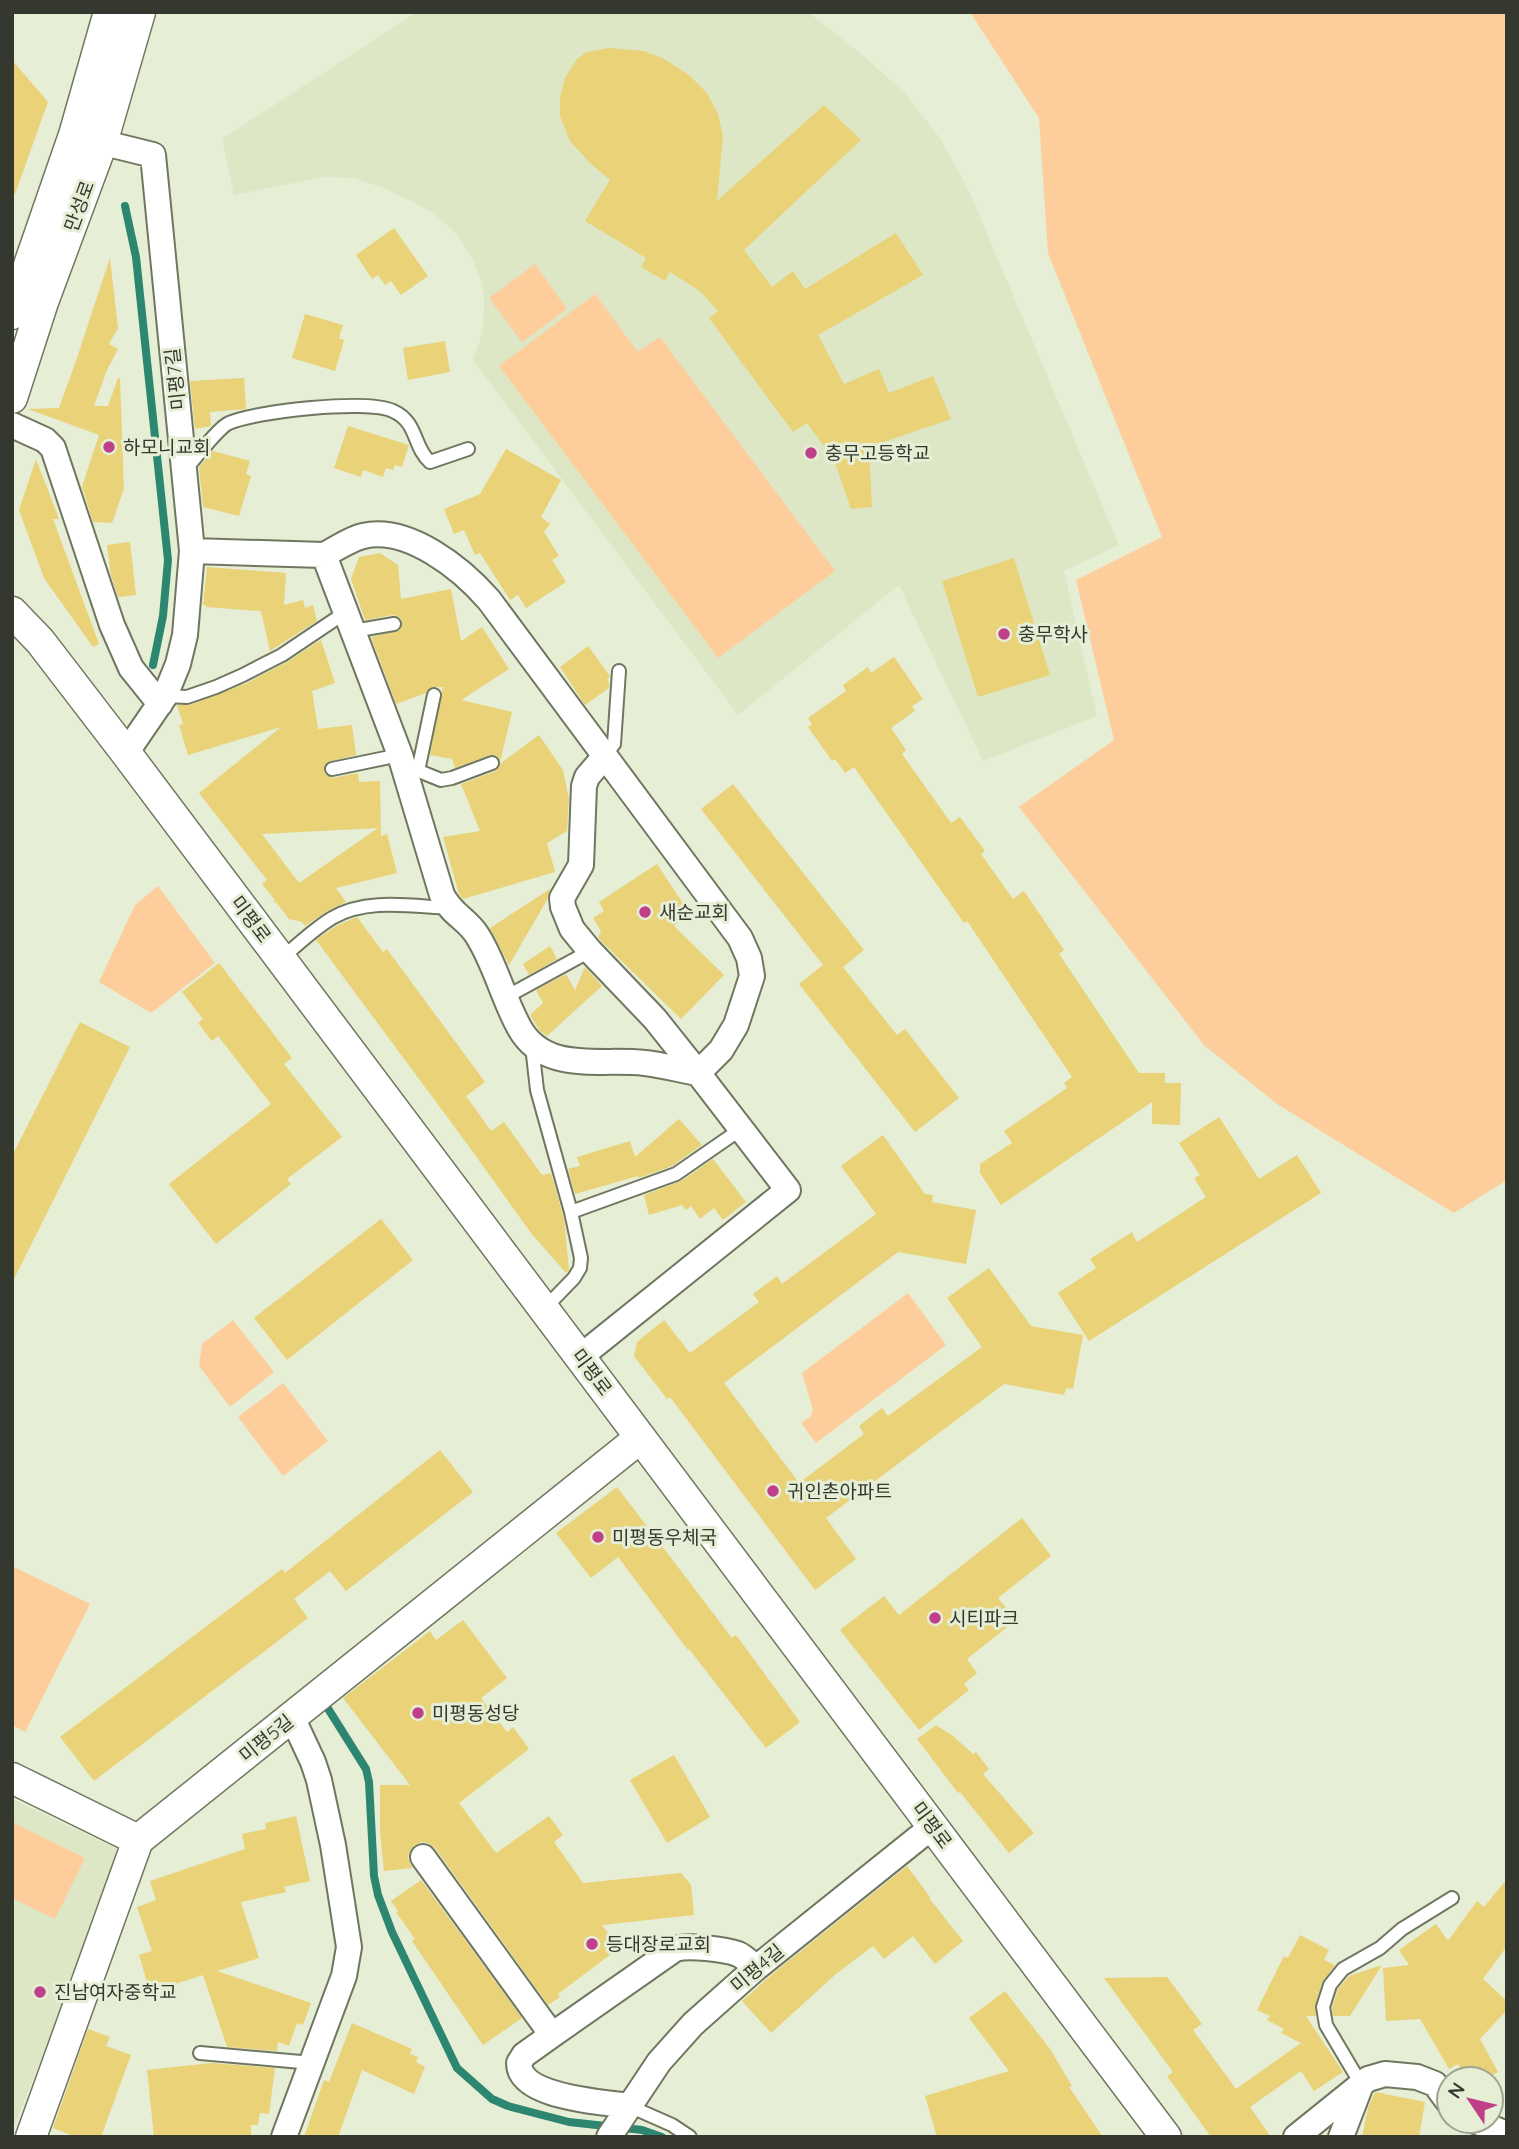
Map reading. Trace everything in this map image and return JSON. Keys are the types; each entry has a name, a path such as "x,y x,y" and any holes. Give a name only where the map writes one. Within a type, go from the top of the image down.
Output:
{"street":[{"name":"만성로","path":"12,398 21,301 74,135 108,12"},
{"name":"만성로","path":"21,301 102,143 140,12"},
{"name":"미평7길","path":"74,135 153,155 192,551 185,635 178,664 163,700 126,753"},
{"path":"12,425 45,440 53,448 112,625 131,668 163,700"},
{"path":"192,551 324,555 364,536 387,535 408,540 455,566 489,600 740,938 749,958 752,976 736,1025 721,1050 698,1073"},
{"path":"324,555 407,763 442,895 448,908 476,933 519,1028 532,1046 542,1054 566,1060 646,1063 698,1073"},
{"name":"미평로","path":"12,612 40,641 126,753 1166,2137"},
{"path":"580,1357 788,1190 655,1019 572,929 562,898 580,865 584,786 587,777 605,756"},
{"name":"미평5길","path":"138,1840 640,1438"},
{"path":"284,2137 344,1976 349,1947 319,1780 292,1717"},
{"path":"12,1778 138,1840 31,2137"},
{"name":"미평4길","path":"610,2137 659,2062 676,2042 756,1968 933,1826"},
{"path":"423,1857 552,2035"},
{"path":"626,2110 543,2089 528,2081 519,2068 520,2060 677,1948 733,1953 743,1957 756,1968"},
{"path":"1296,2137 1368,2079 1385,2074 1417,2077 1435,2084"},
{"path":"1341,2137 1362,2084"}],"lane":[{"path":"184,471 227,423 289,409 365,407 393,411 412,426 425,457 430,462 468,449"},
{"path":"163,700 187,697 216,687 349,622 394,624"},
{"path":"605,756 614,744 619,671"},
{"path":"407,763 434,695"},
{"path":"332,768 407,763 441,780 492,764"},
{"path":"281,959 330,919 349,910 375,905 448,908"},
{"path":"506,997 590,951"},
{"path":"532,1046 537,1090 581,1258 580,1268 574,1278 544,1309"},
{"path":"571,1212 676,1174 741,1129"},
{"path":"1362,2084 1326,2025 1324,2007 1330,1984 1343,1969 1380,1948 1402,1929 1452,1898"},
{"path":"200,2053 312,2063"},
{"path":"626,2110 660,2119 690,2137"}],"shaded area":[{"name":"충무고등학교","path":"417,12 808,12 903,91 940,138 969,191 1119,545 1064,571 1097,716 983,761 899,585 738,715 473,360 483,331 484,294 473,260 455,232 434,214 410,200 354,178 322,177 234,195 222,139"},
{"path":"970,12 1507,12 1507,1180 1454,1213 1277,1104 1204,1045 1019,807 1114,740 1076,580 1162,537 1048,253 1039,118"},
{"path":"535,264 567,309 522,342 489,298"},
{"path":"595,294 638,352 660,337 835,571 718,658 499,366"},
{"path":"158,886 215,963 151,1013 99,982 135,905"},
{"path":"908,1293 946,1345 816,1443 801,1423 810,1417 813,1410 802,1373"},
{"path":"233,1320 274,1372 230,1407 199,1366 202,1344"},
{"path":"283,1383 328,1441 283,1476 238,1417"},
{"path":"12,1566 90,1604 25,1732 12,1725"},
{"name":"진남여자중학교","path":"12,1799 123,1852 12,2132"},
{"path":"12,1822 85,1858 55,1919 12,1898"}],"building":[{"path":"609,48 644,51 664,59 689,75 707,93 718,114 723,136 717,201 824,105 861,140 744,250 772,287 793,271 805,289 896,233 923,275 818,335 844,384 879,369 889,393 933,376 951,419 869,447 872,507 851,509 834,460 807,423 793,432 709,318 718,311 700,291 670,272 665,281 641,267 646,258 585,221 610,180 570,141 560,116 560,97 565,78 577,59 587,52"},
{"path":"12,60 48,102 15,194 12,194"},
{"path":"394,228 428,276 401,295 391,281 385,285 378,275 372,279 356,255"},
{"path":"110,258 118,328 109,344 118,349 94,406 108,406 120,378 124,489 112,523 93,522 82,487 99,435 28,409 59,408"},
{"path":"305,314 343,325 339,338 344,340 335,371 292,358"},
{"path":"445,341 450,372 408,380 403,348"},
{"path":"244,378 246,409 210,412 211,426 195,429 190,381"},
{"path":"348,426 409,445 402,467 395,465 393,470 386,468 383,477 363,470 361,477 334,468"},
{"path":"506,449 561,480 541,517 550,524 544,532 559,556 552,560 566,582 526,608 518,595 510,600 480,553 475,555 464,530 454,534 444,509 480,494"},
{"path":"213,451 250,461 246,474 251,476 239,516 203,507 199,467"},
{"path":"36,459 59,519 53,519 99,644 93,647 44,578 19,510"},
{"path":"130,542 136,595 118,597 111,575 107,545"},
{"path":"380,553 398,565 401,599 451,589 461,641 482,627 509,669 461,700 512,712 500,762 497,756 490,755 455,768 452,759 430,755 443,687 431,687 426,693 396,704 371,637 399,631 402,622 393,615 365,620 351,579 359,557"},
{"name":"충무학사","path":"1014,558 1050,675 978,697 942,581"},
{"path":"207,567 286,573 284,605 303,600 305,608 313,605 317,621 270,651 261,611 203,605"},
{"path":"321,640 335,683 312,691 318,729 352,725 356,755 327,762 324,771 333,778 358,773 359,782 380,781 381,836 387,834 397,873 336,888 346,902 305,926 302,922 289,919 276,902 273,903 275,900 262,884 267,880 199,793 281,727 188,755 179,725 183,724 177,705 190,705 247,683","holes":["378,828 299,883 262,834"]},
{"path":"588,646 610,676 607,680 609,688 585,705 560,667"},
{"path":"894,657 923,699 912,706 915,711 891,728 906,750 902,754 951,823 960,817 985,851 981,854 1013,899 1024,891 1064,950 1059,954 1139,1073 1165,1073 1165,1083 1181,1083 1180,1125 1152,1124 1152,1102 1001,1205 980,1173 980,1164 1012,1143 1004,1131 1067,1088 1064,1083 1072,1077 967,921 964,923 854,767 845,773 835,759 832,761 808,727 812,724 808,718 846,691 843,685 868,667 871,673"},
{"path":"539,735 563,770 569,799 567,831 547,843 555,872 463,899 459,894 443,837 480,831 461,784 496,771 501,763"},
{"path":"733,784 864,950 843,967 897,1035 905,1029 959,1098 915,1132 799,984 823,965 701,809"},
{"path":"657,864 690,914 674,926 724,975 681,1019 601,941 598,937 601,931 593,918 604,911 599,902"},
{"path":"550,889 547,900 509,965 490,928"},
{"path":"357,917 383,952 387,949 485,1082 466,1096 491,1131 504,1122 542,1175 551,1173 564,1219 569,1270 566,1273 531,1233 316,940 336,926"},
{"path":"550,946 557,959 529,975 523,964"},
{"path":"219,963 292,1058 284,1064 342,1137 287,1179 291,1184 216,1244 169,1184 271,1104 218,1036 212,1041 198,1023 203,1019 182,992"},
{"path":"585,967 602,986 547,1036 540,1031 530,1015 543,1003 536,990 566,974 575,990"},
{"path":"80,1022 130,1047 12,1283 12,1156"},
{"path":"1219,1117 1259,1179 1297,1155 1321,1193 1089,1341 1058,1293 1096,1268 1090,1259 1132,1232 1137,1242 1206,1197 1194,1178 1200,1175 1179,1143"},
{"path":"679,1119 702,1145 672,1166 639,1178 638,1176 575,1194 568,1169 580,1166 577,1157 630,1141 635,1157"},
{"path":"883,1135 925,1194 933,1195 932,1202 976,1210 966,1264 898,1252 724,1383 799,1483 864,1434 859,1426 882,1408 888,1416 982,1347 947,1298 989,1268 1031,1326 1083,1335 1073,1389 1066,1388 1064,1395 1004,1384 826,1518 856,1559 815,1590 670,1397 667,1399 634,1356 637,1342 664,1320 690,1353 759,1302 753,1294 777,1276 782,1284 876,1214 841,1166"},
{"path":"713,1159 746,1202 723,1220 714,1208 700,1219 691,1206 686,1210 682,1205 649,1215 644,1195 681,1181"},
{"path":"381,1219 413,1260 287,1360 254,1318"},
{"path":"440,1450 473,1492 346,1591 330,1571 294,1599 308,1618 94,1781 60,1737 282,1569 285,1573"},
{"path":"617,1487 732,1638 736,1635 800,1722 766,1748 618,1557 591,1578 556,1533"},
{"name":"시티파크","path":"1022,1518 1051,1556 998,1598 1016,1620 967,1659 977,1673 964,1684 969,1690 919,1730 840,1630 884,1596 899,1615"},
{"path":"463,1620 507,1678 481,1698 507,1732 513,1727 529,1749 459,1803 496,1853 549,1816 563,1835 554,1842 583,1883 681,1873 691,1885 694,1915 602,1925 619,1948 558,1994 560,1997 548,2005 435,1848 422,1842 415,1845 408,1858 412,1868 384,1871 380,1832 380,1785 410,1785 343,1698 430,1631 436,1640"},
{"path":"936,1725 973,1754 976,1752 989,1769 983,1774 1034,1833 1009,1853 917,1739"},
{"path":"674,1755 710,1817 667,1843 630,1780"},
{"path":"296,1816 310,1881 284,1887 286,1892 241,1902 259,1958 217,1971 311,2003 303,2025 297,2023 289,2046 278,2042 277,2051 227,2047 203,1975 150,1992 139,1955 152,1951 137,1907 156,1900 150,1881 245,1849 242,1834 266,1829 265,1823"},
{"path":"907,1866 963,1941 935,1964 913,1936 884,1959 873,1946 836,1974 771,2033 742,2001"},
{"path":"1507,1879 1507,1946 1483,1979 1507,2001 1507,2010 1480,2039 1494,2065 1447,2065 1420,2019 1386,2021 1383,1968 1409,1965 1399,1950 1436,1924 1448,1941 1477,1901 1484,1907"},
{"path":"421,1880 522,2018 483,2045 412,1941 415,1939 391,1901"},
{"path":"1300,1935 1329,1950 1324,1960 1335,1965 1322,1982 1315,2005 1316,2016 1306,2016 1343,2072 1314,2091 1301,2071 1250,2107 1271,2137 1211,2137 1167,2076 1173,2072 1104,1978 1167,1977 1202,2024 1193,2030 1236,2089 1301,2043 1281,2033 1284,2029 1267,2020 1270,2016 1257,2010 1284,1956 1288,1958"},
{"path":"1382,1965 1350,2016 1333,2016 1332,2008 1338,1989 1349,1976"},
{"path":"1005,1991 1050,2049 1072,2086 1069,2087 1103,2137 937,2137 925,2096 1009,2071 969,2018"},
{"path":"352,2023 412,2049 410,2054 418,2057 416,2062 425,2067 414,2094 362,2070 338,2137 304,2137 324,2080 329,2082"},
{"path":"88,2029 110,2037 106,2046 131,2055 101,2137 76,2137 53,2128"},
{"path":"211,2063 275,2068 269,2114 260,2113 258,2125 251,2125 251,2137 154,2137 147,2070"},
{"path":"1375,2092 1425,2102 1419,2137 1362,2137 1368,2108"}],"waterway":[{"path":"125,206 136,257 168,560 163,616 153,665"},
{"path":"327,1707 366,1769 374,1876 378,1895 392,1932 457,2068 492,2099 508,2106 569,2122 642,2130 662,2137"}],"place":[{"name":"하모니교회","path":"109,447"},
{"name":"충무고등학교","path":"811,453"},
{"name":"충무학사","path":"1004,634"},
{"name":"새순교회","path":"645,912"},
{"name":"귀인촌아파트","path":"773,1491"},
{"name":"미평동우체국","path":"598,1537"},
{"name":"시티파크","path":"935,1618"},
{"name":"미평동성당","path":"418,1713"},
{"name":"등대장로교회","path":"592,1944"},
{"name":"진남여자중학교","path":"40,1992"}]}
